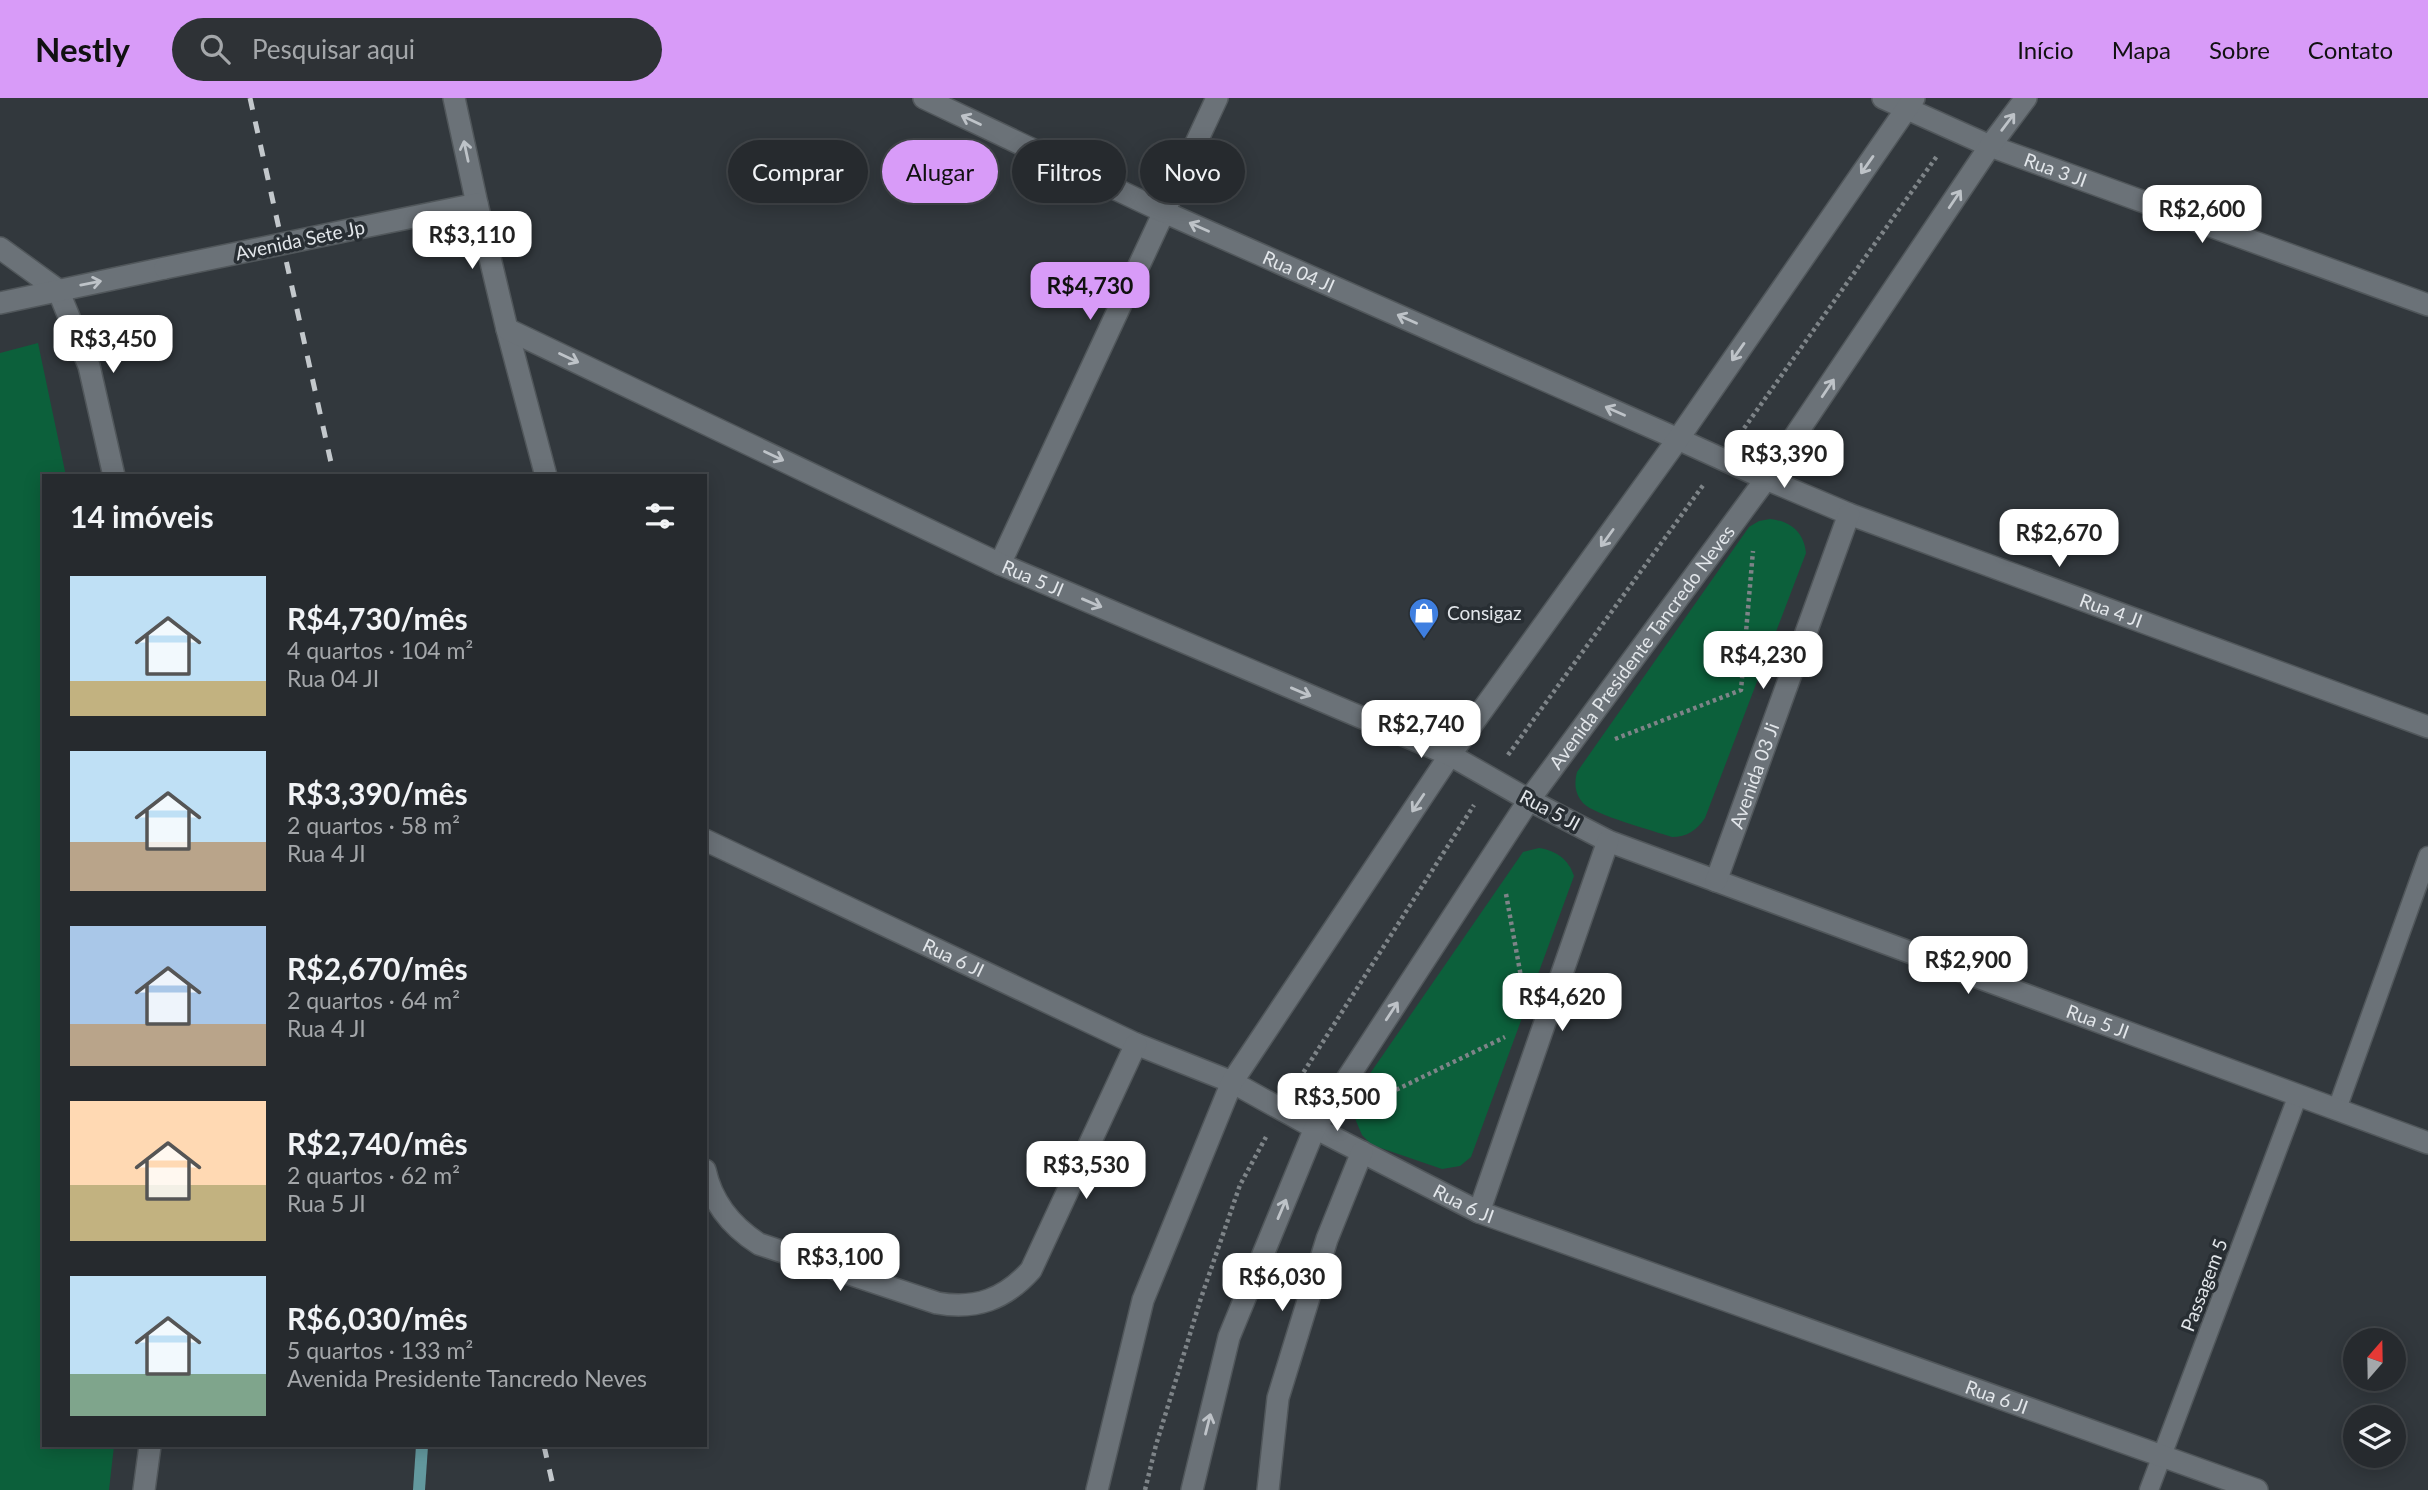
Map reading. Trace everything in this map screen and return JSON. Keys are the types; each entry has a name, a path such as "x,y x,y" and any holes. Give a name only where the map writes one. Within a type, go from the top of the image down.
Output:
{"street":[{"path":"454,98 507,329 545,474"},
{"name":"Rua 04 JI","path":"924,98 1164,212 1678,439"},
{"path":"1000,564 1217,98"},
{"name":"Rua 3 JI","path":"1883,98 1910,103 1990,146 2428,305"},
{"name":"Avenida Presidente Tancredo Neves","path":"1192,1490 1229,1337 1315,1128 1529,800 1766,479 1990,146 2026,98"},
{"path":"1097,1490 1143,1300 1232,1082 1450,755 1678,439 1910,103"},
{"name":"Avenida Sete Jp","path":"0,303 477,204"},
{"path":"0,248 58,290 89,366 114,474"},
{"name":"Rua 5 JI","path":"507,329 1000,564 1450,755 1608,841 2428,1143"},
{"name":"Rua 4 JI","path":"1678,439 1849,514 2428,727"},
{"name":"Avenida 03 Ji","path":"1716,881 1849,514"},
{"name":"Rua 6 JI","path":"707,841 1136,1044 1232,1082 1479,1212 2256,1490"},
{"path":"1479,1212 1608,841"},
{"path":"707,1179 723,1213 758,1244 937,1303 952,1306 982,1304 1009,1291 1031,1270 1136,1044"},
{"path":"1268,1490 1278,1398 1327,1239 1362,1152"},
{"path":"144,1490 150,1447"}],"lane":[{"path":"2337,1109 2428,856"},
{"name":"Passagem 5","path":"2150,1490 2298,1095"}],"path":[{"path":"1606,743 1741,690 1753,544"},
{"path":"1497,848 1525,998"},
{"path":"1366,1104 1517,1032"}],"green space":[{"path":"38,343 66,474 42,474 42,1447 114,1447 109,1490 0,1490 0,353"},
{"path":"1770,519 1784,522 1795,529 1802,539 1806,553 1705,818 1691,832 1672,837 1589,808 1580,800 1577,792 1577,772 1749,527"},
{"path":"1539,848 1561,857 1574,876 1471,1157 1460,1166 1442,1169 1372,1145 1362,1135 1356,1121 1354,1106 1358,1091 1523,852"}],"waterway":[{"path":"419,1490 422,1447"}],"railway":[{"path":"250,98 334,474"},
{"path":"544,1447 554,1490"}],"place":[{"name":"Consigaz","path":"1424,640"}]}
